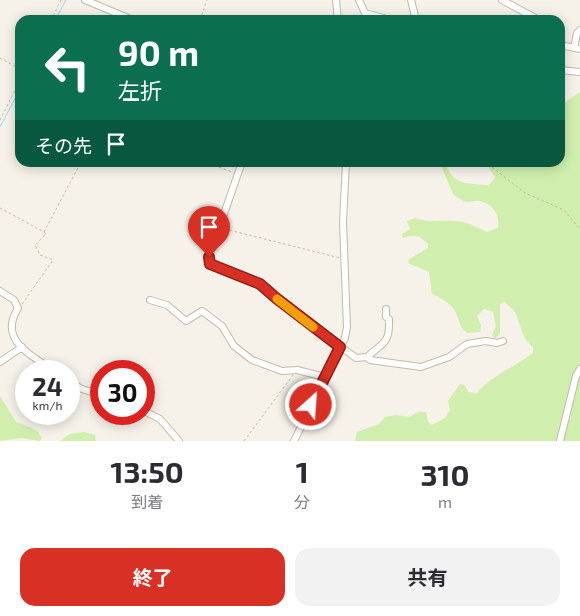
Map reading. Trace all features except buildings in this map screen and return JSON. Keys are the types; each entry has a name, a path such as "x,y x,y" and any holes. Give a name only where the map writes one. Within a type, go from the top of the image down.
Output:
{"street":[{"path":"85,0 121,15"},
{"path":"336,0 338,15"},
{"path":"359,0 365,13 372,15"},
{"path":"411,0 415,15"},
{"path":"502,0 530,15"},
{"path":"577,49 577,32 580,30"},
{"path":"565,70 580,72"},
{"path":"240,167 208,260 210,264 260,284 356,358 367,358 421,367 449,357 472,342 486,341 497,343 503,341"},
{"path":"294,441 340,347 347,327 343,222 346,167"},
{"path":"0,291 14,300 18,308 13,319 14,336 22,347 39,360"},
{"path":"150,300 167,306 186,322 202,311 222,326 234,346 252,360 282,371 297,370 326,374"},
{"path":"367,358 390,336 386,309"},
{"path":"0,362 22,347"},
{"path":"560,441 576,376 580,369"},
{"path":"155,416 160,419 179,441"}],"path":[{"path":"54,15 61,0"},
{"path":"202,15 207,0"},
{"path":"0,58 15,66"},
{"path":"0,120 15,90"},
{"path":"18,308 53,260 40,255 35,245 46,234 44,232 78,167"},
{"path":"219,167 238,174"},
{"path":"490,167 525,193 564,210 580,229"},
{"path":"0,208 44,232"},
{"path":"219,228 345,258"},
{"path":"244,441 297,370"}],"green space":[{"path":"580,92 580,441 355,441 357,432 379,424 385,417 396,415 409,417 418,412 426,412 428,422 432,425 445,418 450,410 448,401 460,384 465,385 468,392 477,393 497,376 533,353 533,347 524,336 516,314 505,302 500,304 500,333 495,339 492,335 496,326 493,312 484,309 477,316 481,325 480,332 467,333 453,308 432,294 429,272 408,263 409,259 428,248 428,244 417,237 403,238 402,234 410,229 407,221 415,218 427,221 460,222 487,232 498,228 497,214 492,207 484,202 465,201 453,194 442,167 447,167 452,176 462,182 489,185 495,177 488,167 565,167 565,102"},
{"path":"0,396 15,420 15,425 30,427 38,432 42,438 40,441 21,438 0,441"},
{"path":"84,432 95,435 96,441 60,441 70,434"}],"waterway":[{"path":"58,15 66,0"},
{"path":"0,127 15,98"}],"slow traffic":[{"path":"277,299 313,327"}],"route":[{"path":"209,257 208,260 214,268 243,275 260,284 340,347 311,405"}]}
